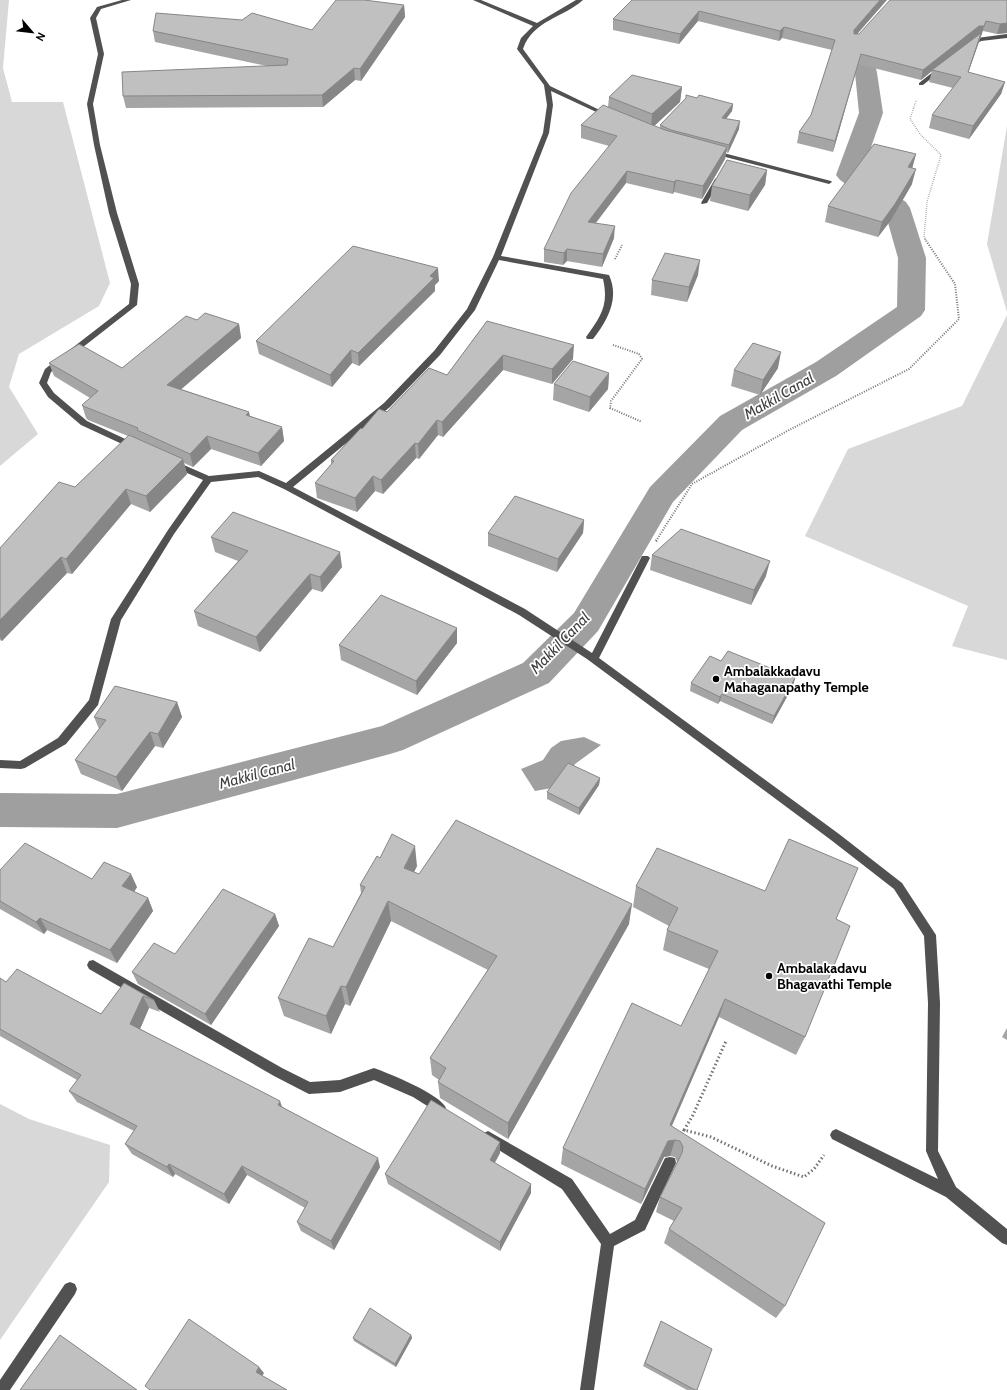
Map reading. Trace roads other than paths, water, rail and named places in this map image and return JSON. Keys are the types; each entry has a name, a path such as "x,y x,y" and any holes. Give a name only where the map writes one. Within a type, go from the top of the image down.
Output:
{"street":[{"path":"128,0 99,8 93,18 101,54 90,104 97,144 113,213 135,284 133,305 48,371 43,383 51,395 84,423 146,451"},
{"path":"476,0 537,25"},
{"path":"287,487 387,405 437,353 471,310 497,257 546,133 550,105 547,88 520,49 524,38 537,25 580,0"},
{"path":"961,53 979,39 1007,36"},
{"path":"921,84 944,66"},
{"path":"547,88 615,119"},
{"path":"703,149 829,182"},
{"path":"728,164 732,157"},
{"path":"704,203 724,170"},
{"path":"497,257 606,277 610,290 605,317 590,337"},
{"path":"166,461 208,479 259,474 287,487 522,612 592,658 835,837 898,886 930,935 934,1003 932,1151 951,1192"},
{"path":"0,764 21,765 62,741 94,702 116,619 171,532 208,479"},
{"path":"592,658 645,558"},
{"path":"93,964 278,1072 309,1088 340,1086 374,1074 417,1093 451,1114"},
{"path":"478,1130 567,1184 608,1242 587,1390"},
{"path":"836,1135 951,1192 1007,1238"},
{"path":"608,1242 640,1225 670,1163"},
{"path":"2,1390 70,1289"}],"waterway":[{"name":"Makkil Canal","path":"0,810 117,811 390,739 536,673 586,622 661,495 731,423 826,369 911,310 912,258 897,208 849,175 871,113 866,73 860,48 883,27 908,0"}],"place":[{"name":"Ambalakkadavu Mahaganapathy Temple","path":"716,679"},
{"name":"Ambalakadavu Bhagavathi Temple","path":"769,976"}]}
